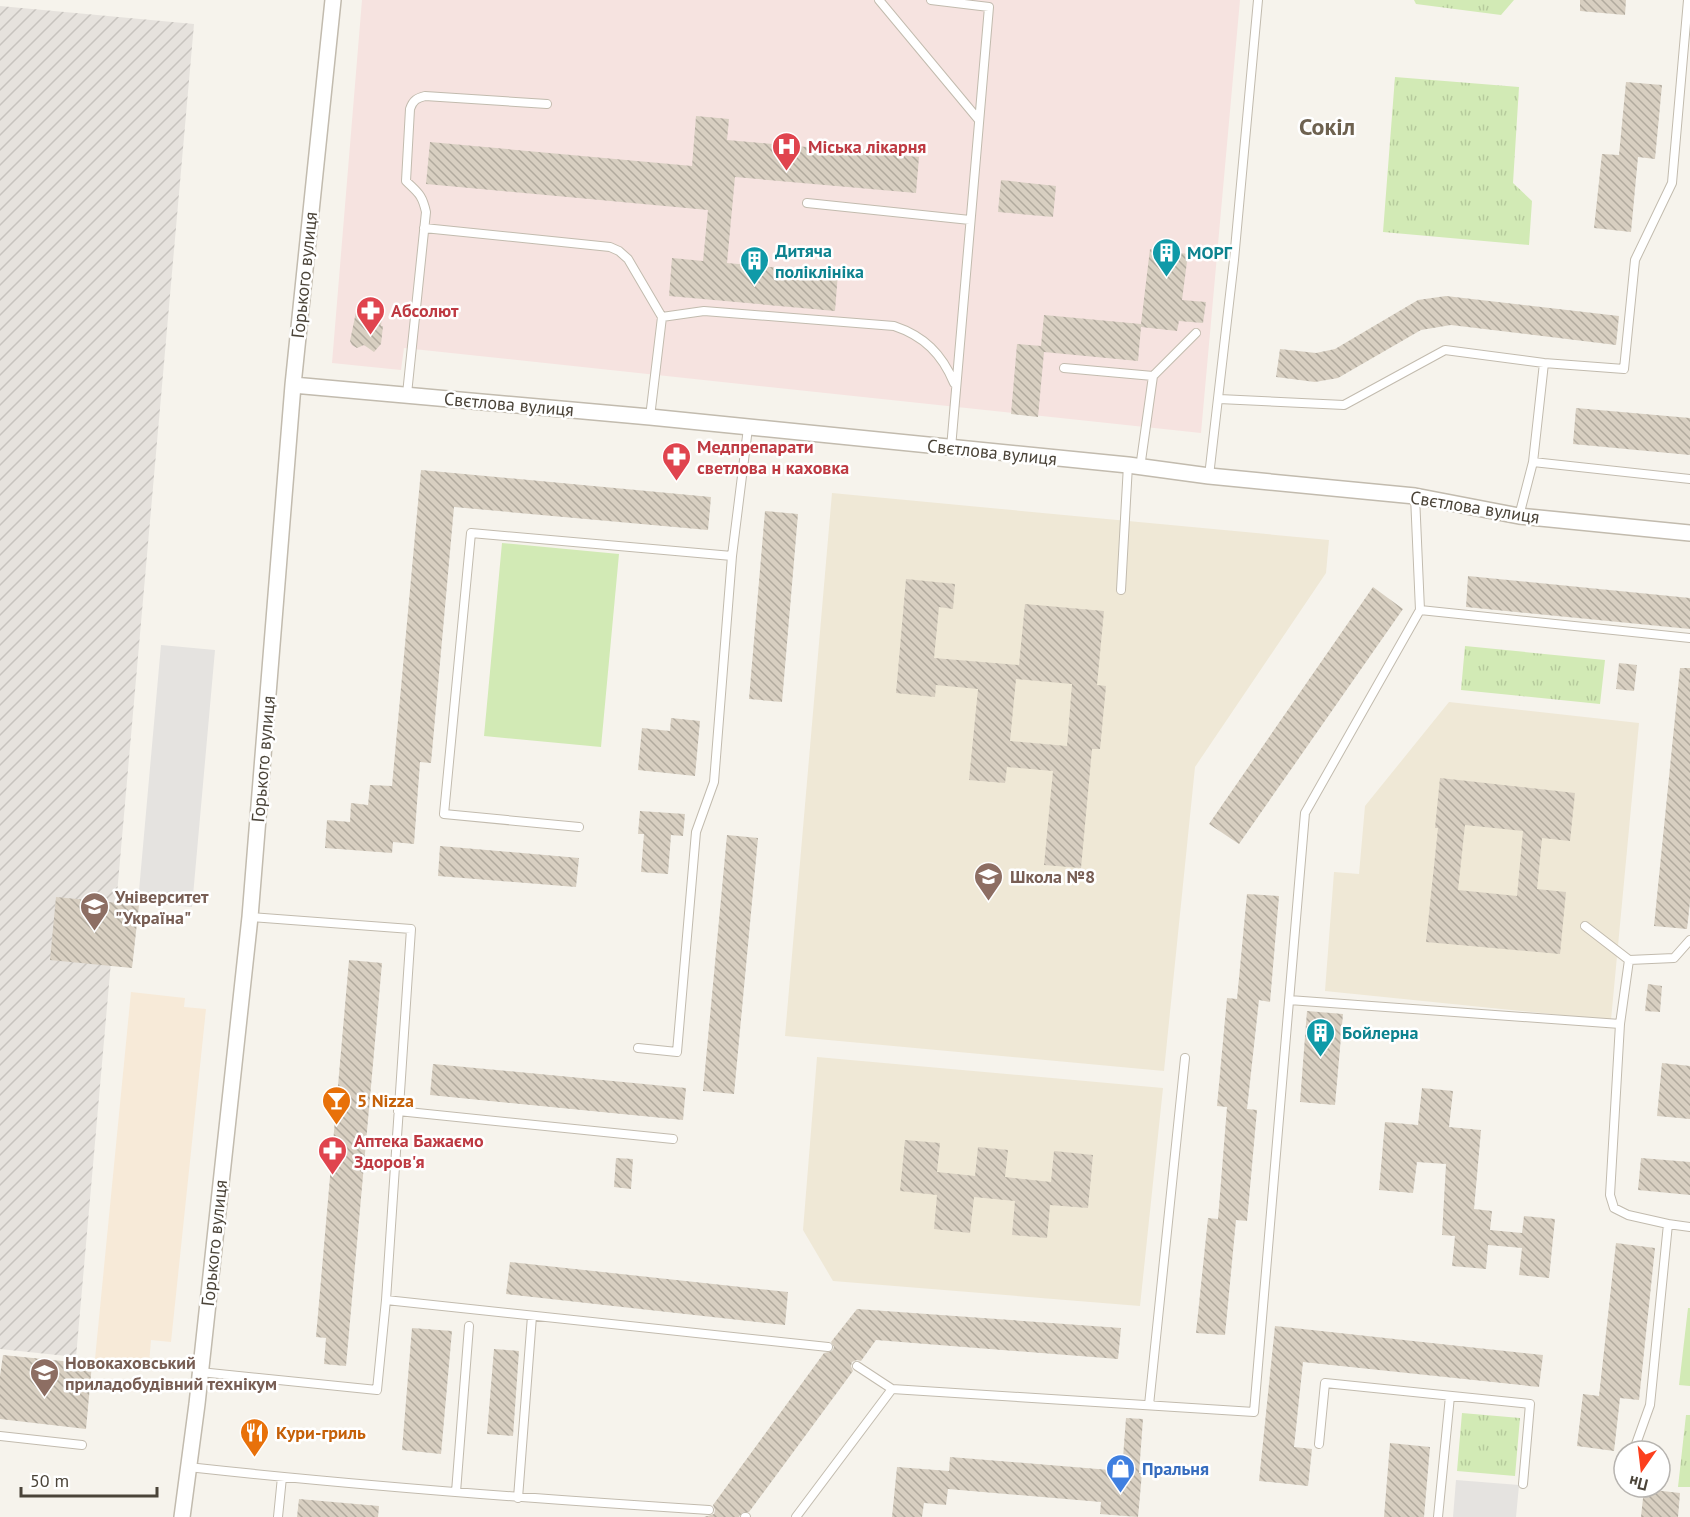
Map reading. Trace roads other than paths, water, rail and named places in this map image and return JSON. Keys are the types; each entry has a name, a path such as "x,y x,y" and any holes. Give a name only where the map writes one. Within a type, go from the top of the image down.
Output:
{"street":[{"name":"Горького вулиця","path":"182,1517 250,917 293,384 333,0"},
{"name":"Свєтлова вулиця","path":"293,384 650,417 1134,466 1209,476 1415,496 1519,516 1690,533"}],"lane":[{"path":"879,0 978,119"},
{"path":"931,0 989,7 951,448"},
{"path":"1209,476 1219,399 1258,0"},
{"path":"1219,399 1344,405 1445,350 1544,363 1624,369 1635,260 1672,183 1688,0"},
{"path":"407,394 426,212 422,198 406,181 410,109 417,98 425,96 548,104"},
{"path":"807,203 970,220"},
{"path":"424,228 610,247 619,251 628,259 662,317 650,417"},
{"path":"662,317 704,311 894,326 915,335 934,349 948,368 955,386"},
{"path":"1121,590 1134,466 1153,376 1196,333"},
{"path":"1519,516 1533,462 1544,363"},
{"path":"1064,368 1153,376"},
{"path":"638,1048 677,1052 696,832 714,782 732,556 748,428"},
{"path":"1533,462 1690,479"},
{"path":"857,1366 892,1389 1254,1412 1305,813 1420,609 1415,496"},
{"path":"579,827 444,814 471,532 732,556"},
{"path":"1420,609 1690,638"},
{"path":"200,1372 377,1390 386,1300 411,929 250,917"},
{"path":"1585,926 1629,960 1674,958 1690,940"},
{"path":"1629,960 1620,1024 1610,1195 1614,1208 1628,1215 1690,1227"},
{"path":"1289,1000 1620,1024"},
{"path":"1149,1406 1185,1058"},
{"path":"398,1111 673,1139"},
{"path":"1638,1439 1650,1405 1668,1224"},
{"path":"386,1300 828,1347"},
{"path":"518,1498 532,1316"},
{"path":"456,1492 469,1326"},
{"path":"1319,1444 1325,1383 1530,1404 1523,1484"},
{"path":"796,1517 892,1389"},
{"path":"1438,1517 1450,1396"},
{"path":"0,1436 82,1444"},
{"path":"188,1467 518,1498 709,1510"},
{"path":"278,1517 282,1477"}],"place":[{"name":"Міська лікарня","path":"787,172"},
{"name":"МОРГ","path":"1166,278"},
{"name":"Дитяча поліклініка","path":"754,286"},
{"name":"Абсолют","path":"370,336"},
{"name":"Медпрепарати светлова н каховка","path":"676,482"},
{"name":"Школа №8","path":"989,902"},
{"name":"Університет \"Україна\"","path":"94,932"},
{"name":"Бойлерна","path":"1321,1058"},
{"name":"5 Nizza","path":"336,1126"},
{"name":"Аптека Бажаємо Здоров'я","path":"333,1176"},
{"name":"Новокаховський приладобудівний технікум","path":"44,1398"},
{"name":"Кури-гриль","path":"255,1458"},
{"name":"Пральня","path":"1121,1494"}],"district":[{"name":"Сокіл","path":"1327,126"}]}
